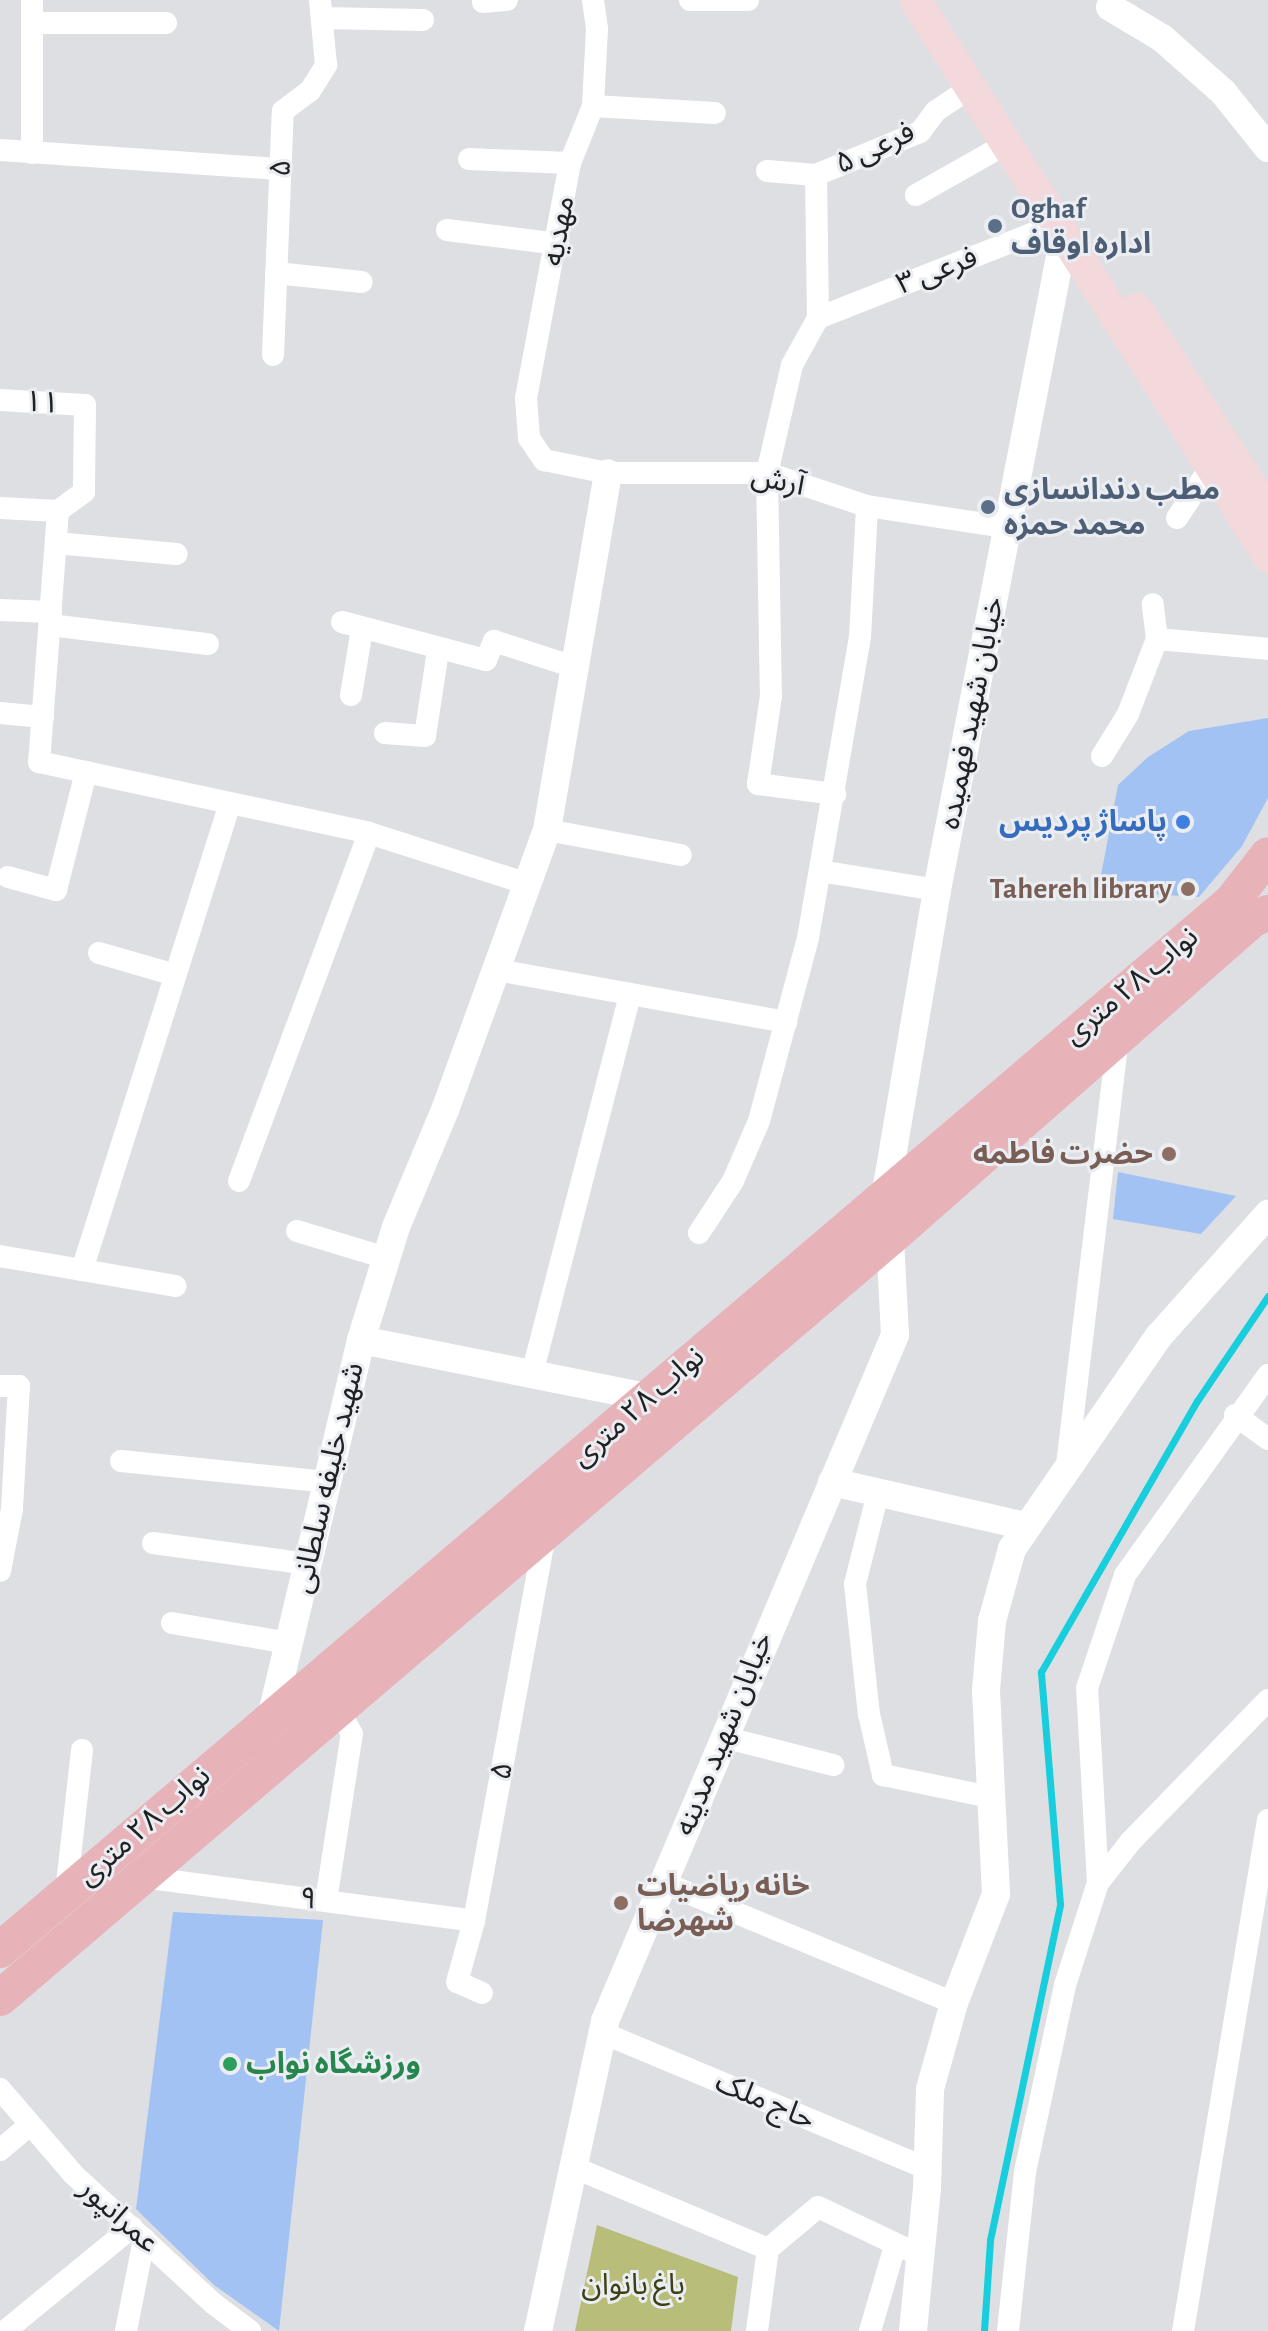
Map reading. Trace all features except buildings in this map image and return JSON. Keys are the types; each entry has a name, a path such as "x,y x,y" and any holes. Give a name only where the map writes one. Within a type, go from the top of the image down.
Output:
{"main road":[{"path":"915,0 1268,556"},
{"path":"937,0 1268,512"},
{"name":"نواب ۲۸ متری","path":"0,1950 651,1398 886,1192 1232,901 1266,860"},
{"name":"نواب ۲۸ متری","path":"0,1998 890,1238 1253,919 1268,913"}],"street":[{"path":"32,0 32,153"},
{"path":"483,2 507,0"},
{"name":"مهدیه","path":"544,460 529,438 526,398 558,244 570,163 593,106 597,29 593,0"},
{"path":"690,0 748,0"},
{"path":"1112,4 1162,38 1223,92 1268,148"},
{"path":"321,9 423,20"},
{"name":"۵","path":"273,355 283,111 310,91 326,65 321,9"},
{"path":"32,23 166,23"},
{"name":"فرعی ۵","path":"767,171 816,175 920,132 936,111 970,88"},
{"path":"593,106 715,113"},
{"path":"916,195 1006,144"},
{"path":"0,150 281,169"},
{"path":"469,159 570,163"},
{"path":"816,175 818,318 792,365 767,473 771,696 758,784 835,794"},
{"path":"447,230 558,244"},
{"name":"خیابان شهید فهمیده","path":"886,1192 937,890 1050,313 1060,230"},
{"name":"فرعی ۳","path":"818,318 1060,230"},
{"path":"276,273 362,282"},
{"path":"1050,313 1068,294 1099,291"},
{"name":"۱۱","path":"0,400 85,405 84,492 58,511"},
{"name":"آرش","path":"544,460 608,473 767,473 867,506 1010,528"},
{"path":"1177,518 1211,466"},
{"path":"361,1340 386,1258 497,970 525,883 547,830 608,473"},
{"path":"699,1233 733,1181 759,1121 786,1022 835,794 860,637 867,506"},
{"path":"0,508 58,511 39,762 229,806 369,833 525,883"},
{"path":"56,543 177,554"},
{"path":"1102,756 1128,714 1157,639 1153,604"},
{"path":"0,610 208,644"},
{"path":"351,695 352,626 438,651 486,660 494,641 577,668"},
{"path":"1157,639 1268,649"},
{"path":"385,733 425,736 438,651"},
{"path":"0,713 43,717"},
{"path":"8,877 56,890 86,772"},
{"path":"82,1270 229,806"},
{"path":"547,830 681,855"},
{"path":"239,1181 369,833"},
{"path":"820,871 937,890"},
{"path":"99,953 175,975"},
{"path":"497,970 786,1022"},
{"path":"532,1374 630,994"},
{"path":"1067,1465 1118,1037"},
{"path":"870,2331 907,2251 928,2169 930,2089 954,2003 996,1894 986,1690 992,1621 1012,1549 1067,1465 1197,1288 1268,1214"},
{"path":"297,1231 386,1258"},
{"name":"خیابان شهید مدینه","path":"538,2331 603,2033 723,1737 895,1335 890,1238"},
{"path":"0,1256 175,1286"},
{"name":"شهید خلیفه سلطانی","path":"271,1718 361,1340 651,1398"},
{"path":"1098,1883 1087,1688 1125,1575 1235,1415 1268,1375"},
{"path":"0,1386 19,1386 7,1476 0,1571"},
{"path":"1235,1415 1268,1439"},
{"path":"121,1461 327,1482"},
{"path":"832,1482 1026,1526"},
{"path":"878,1493 855,1584 869,1714 883,1775 990,1797"},
{"name":"۵","path":"482,1993 457,1982 474,1921 545,1533"},
{"path":"153,1543 308,1564"},
{"path":"172,1623 289,1643"},
{"path":"1008,2331 1025,2172 1065,1985 1098,1883 1131,1841 1268,1700"},
{"path":"326,1901 352,1734 338,1709"},
{"path":"723,1737 833,1765"},
{"path":"66,1893 82,1750"},
{"path":"1183,2331 1268,1820"},
{"name":"۹","path":"142,1877 474,1921"},
{"path":"664,1883 954,2003"},
{"name":"حاج ملک","path":"603,2033 928,2169"},
{"name":"عمرانپور","path":"0,2089 73,2174 250,2331"},
{"path":"0,2150 30,2125"},
{"path":"573,2167 768,2249"},
{"path":"757,2331 768,2249 818,2207 907,2251"},
{"path":"5,2331 138,2233"},
{"path":"126,2331 138,2233"},
{"path":"907,2251 913,2331"}],"green space":[{"name":"باغ بانوان","path":"597,2225 738,2277 731,2331 575,2331"}],"waterway":[{"path":"984,2331 990,2240 1060,1904 1041,1672 1197,1401 1268,1296"}],"place":[{"name":"Oghaf اداره اوقاف","path":"995,226"},
{"name":"مطب دندانسازی محمد حمزه","path":"988,507"},
{"name":"پاساژ پردیس","path":"1183,822"},
{"name":"Tahereh library","path":"1188,889"},
{"name":"حضرت فاطمه","path":"1169,1154"},
{"name":"خانه ریاضیات شهرضا","path":"621,1903"},
{"name":"ورزشگاه نواب","path":"230,2064"}]}
